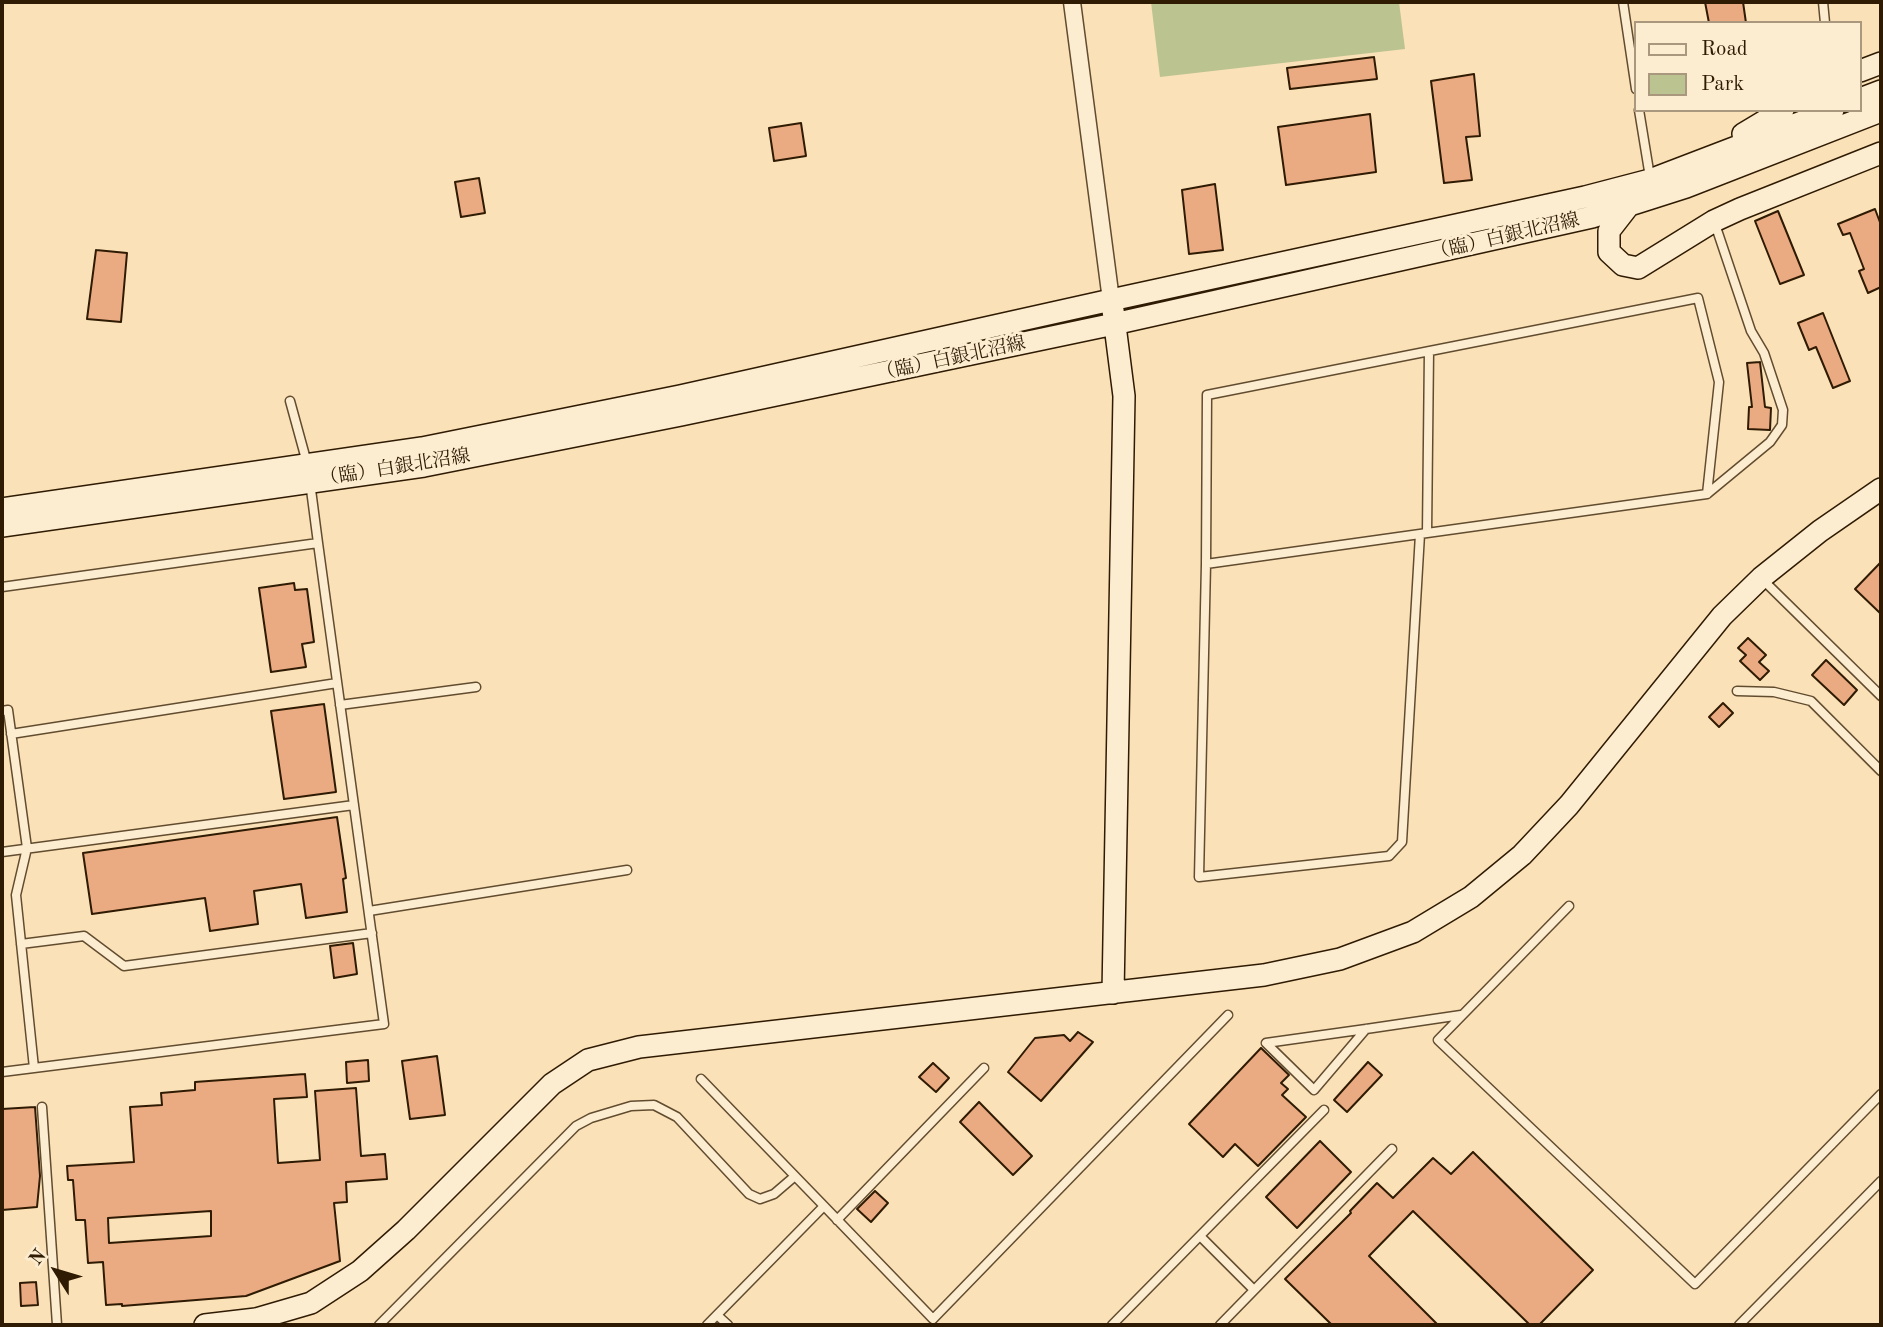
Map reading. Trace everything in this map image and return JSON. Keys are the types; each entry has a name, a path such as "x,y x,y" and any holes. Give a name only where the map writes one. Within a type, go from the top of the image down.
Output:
{"street":[{"path":"1072,2 1124,396 1113,993"},
{"path":"1862,70 1881,64"},
{"path":"1862,98 1881,91"},
{"name":"（臨）白銀北沼線","path":"8,517 309,473 680,396 1585,197 1650,180 1836,119 1881,111"},
{"path":"1684,167 1780,112"},
{"name":"（臨）白銀北沼線","path":"309,473 424,466 586,434 1114,324 1592,217 1686,187 1836,119"},
{"path":"1567,222 1590,230 1623,265 1638,268 1740,209 1881,153"},
{"path":"1609,252 1609,231 1629,204"},
{"path":"205,1325 256,1319 311,1303 360,1271 406,1230 552,1084 588,1060 653,1045 1264,975 1340,958 1413,932 1471,897 1522,855 1569,804 1722,616 1761,578 1820,531 1881,489"}],"lane":[{"path":"1623,2 1634,76"},
{"path":"1823,2 1825,21"},
{"path":"1639,112 1650,180"},
{"path":"1206,564 1707,494 1770,442 1782,425 1783,410 1764,353 1751,331 1714,222"},
{"path":"1429,351 1424,534 1402,842 1389,856 1199,877 1207,395 1429,351 1698,298 1719,382 1707,494"},
{"path":"2,1072 384,1024 309,473 290,401"},
{"path":"2,587 318,543"},
{"path":"1761,578 1881,696"},
{"path":"11,734 337,683"},
{"path":"340,705 476,687"},
{"path":"1737,691 1774,692 1811,701 1881,771"},
{"path":"2,711 8,710 27,848 16,895 34,1068"},
{"path":"2,852 354,804"},
{"path":"369,911 627,870"},
{"path":"1569,906 1438,1040 1695,1284 1881,1094"},
{"path":"21,944 84,936 124,966 372,933"},
{"path":"701,1079 933,1318 1228,1015"},
{"path":"1366,1029 1314,1090 1266,1043 1328,1034 1461,1016"},
{"path":"837,1220 984,1068"},
{"path":"379,1325 576,1126 591,1118 631,1106 654,1105 677,1117 749,1194 760,1199 774,1194 794,1176"},
{"path":"42,1107 57,1325"},
{"path":"1112,1325 1324,1110"},
{"path":"1220,1325 1392,1149"},
{"path":"1739,1325 1881,1181"},
{"path":"707,1325 824,1206"},
{"path":"1200,1236 1254,1290"},
{"path":"717,1315 728,1325"}],"green space":[{"path":"1151,2 1399,2 1405,49 1160,77"}],"building":[{"path":"1705,2 1743,2 1746,21 1709,21"},
{"path":"1374,57 1377,79 1290,89 1287,68"},
{"path":"1474,74 1480,136 1466,137 1472,180 1444,183 1431,81"},
{"path":"1370,114 1376,172 1286,185 1278,127"},
{"path":"801,123 806,156 774,161 769,128"},
{"path":"479,178 485,213 461,217 455,182"},
{"path":"1215,184 1223,250 1189,254 1182,190"},
{"path":"1875,209 1881,225 1881,287 1868,293 1859,271 1864,269 1850,233 1843,235 1838,224"},
{"path":"1778,211 1804,275 1780,284 1755,221"},
{"path":"96,250 127,253 121,322 87,319"},
{"path":"1823,313 1850,381 1833,388 1816,347 1809,350 1798,323"},
{"path":"1760,362 1765,407 1771,408 1770,430 1748,429 1749,407 1752,407 1747,363"},
{"path":"1881,562 1881,614 1855,589"},
{"path":"294,583 295,590 307,589 314,642 302,644 306,667 271,672 259,588"},
{"path":"1748,638 1766,655 1759,662 1769,671 1760,680 1740,661 1746,655 1738,648"},
{"path":"1826,660 1857,690 1844,705 1812,675"},
{"path":"1723,703 1733,713 1719,727 1709,717"},
{"path":"324,704 336,792 284,799 271,711"},
{"path":"337,817 346,878 343,879 347,912 306,918 301,884 254,891 258,924 210,931 205,898 92,914 83,853"},
{"path":"353,943 357,974 334,978 330,946"},
{"path":"1078,1032 1093,1042 1041,1101 1008,1072 1035,1038 1064,1035 1070,1041"},
{"path":"1261,1048 1289,1075 1281,1083 1288,1089 1282,1095 1306,1117 1258,1166 1235,1144 1223,1157 1189,1124"},
{"path":"437,1056 445,1115 410,1119 402,1061"},
{"path":"368,1060 369,1081 347,1083 346,1062"},
{"path":"1368,1062 1382,1075 1347,1112 1334,1100"},
{"path":"933,1063 949,1078 936,1092 919,1077"},
{"path":"305,1074 307,1097 274,1099 278,1163 320,1160 315,1091 356,1088 361,1156 385,1154 387,1179 346,1182 347,1202 334,1203 340,1261 246,1296 106,1305 103,1262 88,1263 85,1220 76,1220 73,1180 68,1180 67,1166 134,1162 130,1107 162,1105 161,1093 195,1090 195,1082","holes":["211,1211 211,1236 109,1243 108,1218"]},
{"path":"979,1102 1032,1156 1013,1175 960,1122"},
{"path":"35,1107 40,1176 37,1207 2,1210 2,1109"},
{"path":"1320,1141 1351,1172 1297,1228 1266,1197"},
{"path":"1473,1152 1593,1270 1539,1325 1530,1325 1413,1211 1369,1256 1438,1325 1332,1325 1285,1279 1377,1183 1393,1198 1433,1158 1451,1174"},
{"path":"875,1191 888,1203 871,1222 857,1209"},
{"path":"36,1282 38,1305 21,1306 20,1283"}]}
